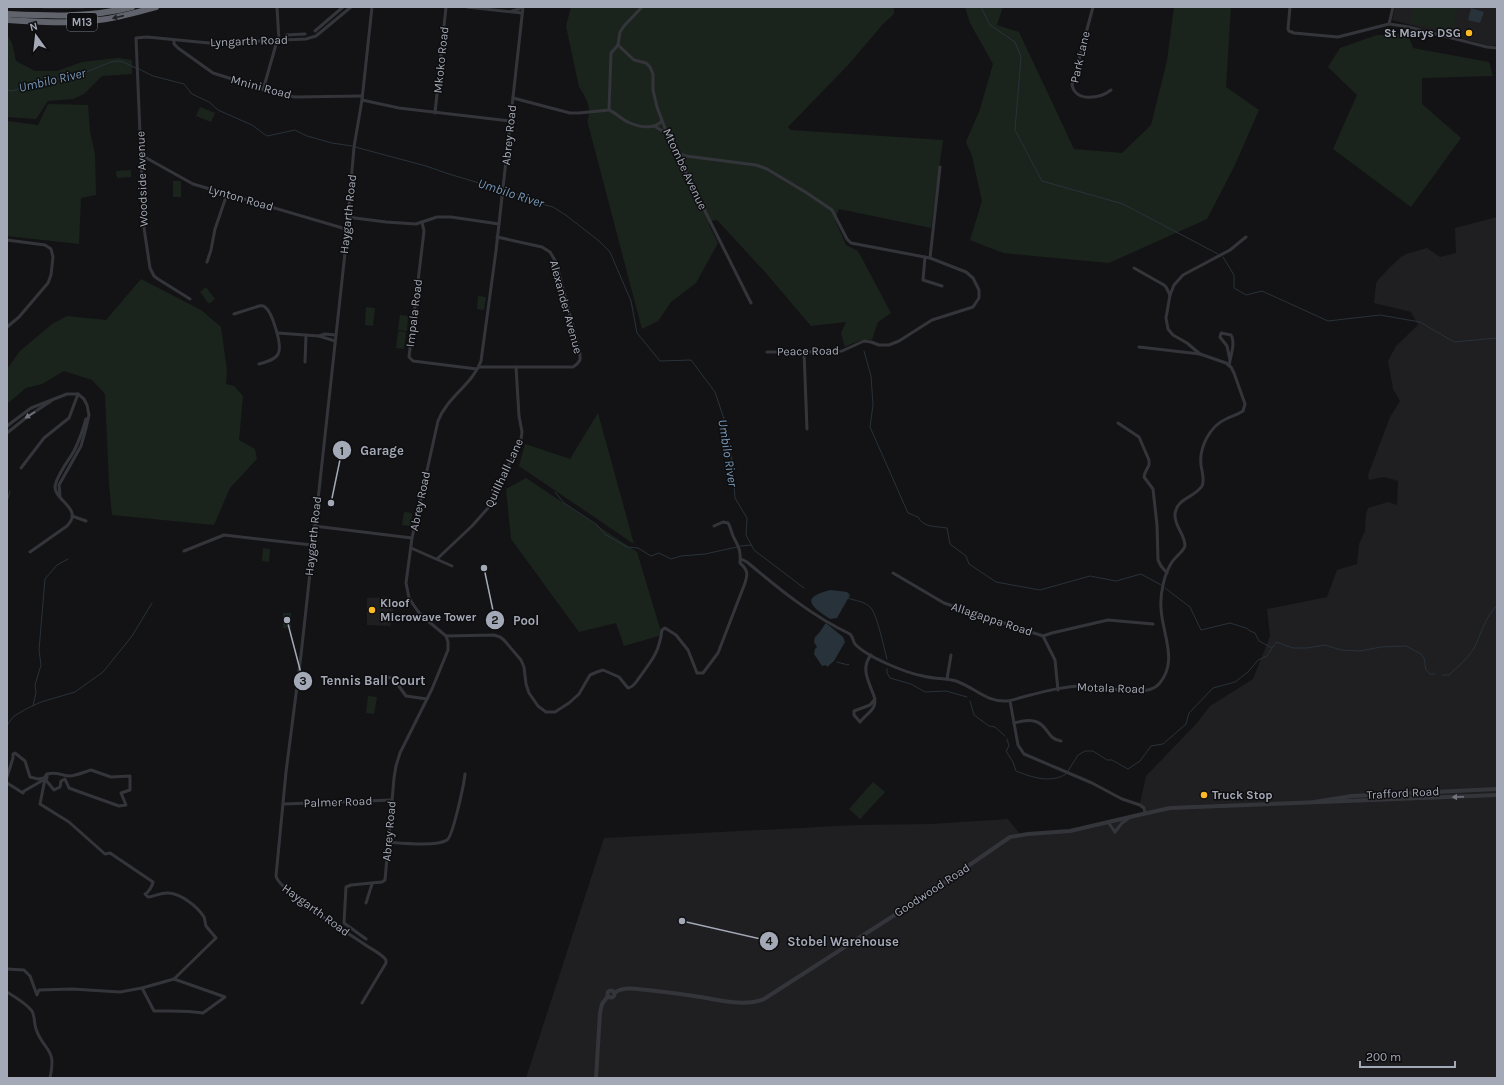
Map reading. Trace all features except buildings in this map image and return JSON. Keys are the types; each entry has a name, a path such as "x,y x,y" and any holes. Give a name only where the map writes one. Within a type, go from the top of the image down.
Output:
{"highway":[{"name":"M13","path":"7,14 57,17 80,16 107,13 132,7"},
{"name":"M13","path":"7,20 57,23 81,22 108,19 156,7"}],"street":[{"path":"263,90 278,41 277,7"},
{"path":"315,31 343,7"},
{"name":"Lyngarth Road","path":"136,38 147,37 209,43 278,41 313,38 351,7"},
{"name":"Haygarth Road","path":"362,1003 386,963 386,960 319,914 279,883 276,874 335,341 347,216 372,7"},
{"name":"Mkoko Road","path":"435,113 446,7"},
{"path":"467,7 522,13"},
{"path":"504,11 516,10 522,7"},
{"name":"Abrey Road","path":"372,884 385,880 392,800 398,759 448,653 446,636 422,616 409,598 406,578 412,538 439,418 446,407 478,368 481,361 499,224 522,7"},
{"path":"608,110 611,53 618,45 623,28 642,7"},
{"name":"Park Lane","path":"1093,7 1072,86 1076,92 1087,97 1102,96 1111,90"},
{"path":"1290,7 1289,32 1338,37 1389,24 1410,27 1487,47 1497,48"},
{"path":"1389,24 1393,7"},
{"path":"323,24 326,28"},
{"path":"286,35 305,34"},
{"path":"292,35 293,40"},
{"name":"Woodside Avenue","path":"136,38 144,228 150,268 154,276 190,299"},
{"name":"Mnini Road","path":"174,40 174,44 178,48 211,72 263,90 290,96 362,98 399,108 510,121"},
{"name":"Mtombe Avenue","path":"618,45 635,60 645,62 650,67 653,74 654,98 674,152 751,303"},
{"path":"513,98 570,113 608,110 631,124 654,126 666,133"},
{"path":"654,126 662,121"},
{"name":"Peace Road","path":"674,152 686,156 763,167 807,193 832,210 847,239 851,243 930,258 966,272 973,278 979,287 980,293 974,307 936,319 897,342 889,345 879,345 864,341 844,350 767,352"},
{"name":"Lynton Road","path":"141,155 194,184 346,229"},
{"path":"930,258 940,167"},
{"path":"207,262 215,229 227,194"},
{"path":"347,216 386,222 416,224 428,219 442,217 499,224"},
{"name":"Impala Road","path":"422,222 424,231 410,358 413,361 478,368"},
{"name":"Alexander Avenue","path":"478,368 574,367 580,361 580,354 558,270 551,254 542,248 497,237"},
{"path":"1200,354 1187,343 1173,335 1168,329 1166,318 1170,295 1174,285 1183,275 1230,250 1246,237"},
{"path":"7,240 48,246 53,257 49,281 19,316 7,327"},
{"path":"925,257 923,280 942,286"},
{"path":"1134,268 1164,285 1170,295"},
{"path":"234,314 259,306 264,306 267,309 278,333 280,347 278,355 259,364"},
{"path":"278,333 319,336 325,334 335,335"},
{"path":"1230,360 1227,346 1220,337 1221,333 1232,336 1230,367"},
{"path":"305,362 306,335"},
{"path":"319,336 324,339 335,341"},
{"path":"1139,347 1200,354 1220,360 1230,367"},
{"path":"804,352 808,429"},
{"name":"Quillhall Lane","path":"437,559 472,526 488,508 521,439 522,432 519,416 516,367"},
{"name":"Motala Road","path":"741,559 747,562 790,598 835,627 851,634 856,644 871,655 886,663 912,673 947,679 961,684 988,698 1005,702 1081,686 1142,691 1150,690 1157,685 1165,673 1170,658 1160,608 1167,573 1172,562 1185,547 1184,539 1176,521 1176,508 1182,501 1200,489 1203,484 1201,458 1208,436 1218,424 1240,413 1245,406 1243,396 1230,367"},
{"path":"7,426 28,410 68,394 78,394 86,401 88,412 77,445 56,483 56,490 70,508 72,516 67,526 30,552"},
{"path":"21,468 44,438 69,418 78,394"},
{"path":"7,433 26,417 54,399"},
{"path":"1118,424 1139,436 1149,460 1150,465 1144,476 1153,490 1157,525 1158,560 1167,573"},
{"path":"72,516 86,521"},
{"path":"446,636 494,636 501,638 523,664 526,684 530,693 538,706 546,712 555,712 569,703 578,694 590,675 603,670 619,677 627,687 631,687 652,661 660,644 662,630 666,628 676,635 688,650 697,673 703,673 718,653 745,583 747,571 740,563 741,559 738,543 734,538 730,525 722,522 714,526"},
{"path":"314,526 412,538"},
{"path":"184,551 221,535 312,545"},
{"path":"411,548 452,566"},
{"name":"Allagappa Road","path":"893,572 944,603 1043,636 1054,658 1058,690"},
{"path":"1043,636 1108,620 1153,624"},
{"path":"947,679 951,654"},
{"path":"871,655 866,665 866,674 875,699 873,709 860,722 854,715 854,711 858,708 870,705 875,699"},
{"path":"382,677 393,678 406,696 427,699"},
{"path":"1010,701 1018,745 1024,754 1092,783 1122,799 1140,805 1144,808 1145,813"},
{"path":"1014,723 1029,721 1037,722 1043,726 1052,738 1061,742"},
{"path":"7,777 14,758 13,754 15,753 25,761 30,778 44,778 47,774 55,772 67,776 91,770 111,777 130,776 130,790 121,793 126,805 119,806 69,788 65,779 61,781 60,787 54,790 45,779"},
{"path":"7,969 24,970 30,976 37,995 40,990 72,989 120,992 142,988 174,979 216,938 206,926 204,917 192,903 179,896 169,893 148,897 145,894 148,893 153,882 110,853 105,854 69,822 40,804 47,774"},
{"path":"388,842 412,844 442,842 448,839 452,830 465,774"},
{"path":"7,783 23,793 45,779"},
{"path":"7,783 7,788"},
{"name":"Trafford Road","path":"1310,803 1320,800 1352,796 1497,789"},
{"name":"Trafford Road","path":"1145,813 1181,808 1497,795"},
{"name":"Palmer Road","path":"284,804 392,800"},
{"name":"Goodwood Road","path":"596,1078 600,1013 602,1004 608,996 613,997 614,993 623,989 631,989 728,1001 758,1001 769,997 932,891 1010,837 1070,831 1145,813"},
{"path":"1108,822 1115,832 1122,823 1134,816"},
{"path":"366,903 372,884 351,885 346,887 344,922 366,939"},
{"path":"142,988 154,1011 176,1012 188,1010 203,1012 225,997 174,979"},
{"path":"7,992 23,1002 33,1012 37,1032 52,1056 53,1061 50,1078"}],"shaded area":[{"path":"571,7 894,7 894,14 883,24 849,64 788,127 791,130 943,140 931,228 839,209 835,220 846,245 858,251 891,313 878,322 872,340 861,341 845,347 841,333 846,322 811,326 765,272 717,220 711,221 709,225 718,243 696,283 671,302 658,321 642,329 588,124 588,104 579,87 566,26"},
{"path":"965,7 1003,7 997,25 1019,32 1074,149 1122,153 1151,125 1167,61 1174,7 1231,7 1226,87 1259,110 1234,167 1207,219 1109,263 1003,253 970,240 982,201 972,156 966,142 980,109 993,64 970,23"},
{"name":"St Marys DSG","path":"1395,7 1497,7 1497,45 1491,46 1392,20"},
{"path":"1414,7 1458,8 1451,33 1410,22"},
{"path":"1471,8 1484,12 1480,23 1468,20"},
{"path":"1408,34 1413,48 1489,62 1493,76 1422,78 1422,104 1461,138 1411,207 1333,149 1357,95 1328,67 1340,48 1377,35"},
{"path":"7,35 12,43 16,61 35,71 57,71 82,62 118,58 132,60 132,74 102,76 84,94 73,99 48,101 36,119 7,117"},
{"path":"48,104 88,105 90,132 95,154 96,195 81,198 79,244 7,236 7,121 38,125"},
{"path":"200,107 215,113 211,122 196,116"},
{"path":"131,170 131,177 117,178 116,171"},
{"path":"173,181 181,181 181,197 173,197"},
{"path":"1497,217 1497,1078 526,1078 604,838 858,825 931,824 1008,819 1020,834 1070,831 1146,813 1145,808 1140,803 1146,776 1196,724 1210,706 1253,679 1270,636 1267,609 1327,597 1337,570 1357,564 1359,544 1365,531 1366,514 1368,508 1388,502 1397,505 1398,481 1384,477 1369,480 1368,475 1390,417 1400,401 1393,389 1388,361 1396,346 1418,325 1411,312 1374,303 1376,284 1378,280 1389,268 1406,254 1427,248 1440,257 1456,253 1455,228"},
{"path":"141,279 201,310 221,327 227,370 226,384 234,386 243,396 239,440 255,449 257,459 230,488 214,525 112,515 109,484 105,394 92,380 64,371 42,384 26,388 7,404 7,369 20,351 52,324 67,316 106,320"},
{"path":"206,287 215,299 209,304 200,292"},
{"path":"478,296 486,297 484,310 477,309"},
{"path":"366,307 375,308 373,326 365,325"},
{"path":"400,315 408,316 407,331 398,330"},
{"path":"398,331 406,332 404,349 396,348"},
{"path":"598,413 634,544 519,466 525,444 570,459"},
{"path":"526,478 637,552 662,635 624,646 616,623 579,632 511,539 506,489"},
{"path":"404,512 412,513 411,526 402,525"},
{"path":"263,548 270,549 269,562 262,561"},
{"path":"831,590 847,592 850,595 837,618 830,619 817,610 811,602 815,596"},
{"path":"390,597 390,606 393,609 393,614 390,616 391,626 367,625 367,598"},
{"path":"283,613 291,613 291,628 283,628"},
{"path":"826,623 843,637 845,642 834,661 827,667 826,665 822,666 814,654 817,647 814,642 815,637"},
{"path":"368,696 377,697 374,714 366,713"},
{"path":"873,782 885,792 860,819 849,809"}],"waterway":[{"path":"981,7 990,25 1015,42 1021,57 1015,130 1042,181 1123,204 1218,254"},
{"name":"Umbilo River","path":"7,90 12,91 43,81 74,77 111,62 123,62 136,68"},
{"name":"Umbilo River","path":"139,69 153,76 184,84 192,94 209,102 218,110 252,125 267,136 295,130 307,136 332,143 352,146"},
{"name":"Umbilo River","path":"355,147 426,166 553,207 599,241 610,252 631,301 637,333 660,361 691,360 715,392 726,425 732,460 735,498 747,518 746,535 754,550 804,588"},
{"path":"1223,257 1234,275 1234,288 1246,295 1262,291 1328,321 1380,315 1420,322 1454,342 1497,338"},
{"path":"864,351 871,376 873,405 870,427 908,513 918,517 920,521 927,525 947,528 950,544 966,556 969,564 996,582 1040,590 1090,576 1116,581 1141,574 1161,585"},
{"path":"7,502 10,491"},
{"path":"555,492 564,503 596,524 606,535 627,547 638,548 651,556 659,553 671,559 737,547"},
{"path":"740,546 751,545"},
{"path":"33,706 36,693 35,685 41,665 39,650 45,579 57,565 68,559"},
{"path":"1165,588 1190,607 1201,630 1230,623 1246,628 1255,633 1259,641 1272,648"},
{"name":"Umbilo River","path":"848,598 863,603 871,608 878,624 887,659"},
{"path":"7,725 14,716 28,708 41,702 75,692 103,672 132,636 152,603"},
{"name":"Umbilo River","path":"1442,675 1449,675 1469,655 1474,648 1486,620 1497,606"},
{"name":"Umbilo River","path":"1068,771 1078,755 1085,751 1093,751 1107,760 1112,760 1128,769 1140,761 1151,746 1163,744 1186,724 1189,713 1213,688 1235,682 1248,672 1258,660 1267,656 1276,642 1293,648 1307,648 1325,645 1341,650 1360,651 1381,647 1406,646 1421,654 1424,658 1426,670 1430,674 1435,674"},
{"name":"Umbilo River","path":"837,662 849,664"},
{"name":"Umbilo River","path":"887,669 887,673 890,678 911,684 925,692 946,691 967,697"},
{"name":"Umbilo River","path":"970,701 974,715 989,726 995,727 1005,736"},
{"name":"Umbilo River","path":"1007,739 1009,746 1006,751 1013,762 1016,771 1034,777 1048,779 1054,779 1066,774"}],"railway":[{"path":"43,7 84,7"}],"place":[{"name":"St Marys DSG","path":"1469,33"},
{"name":"Garage","path":"331,503"},
{"name":"Pool","path":"484,568"},
{"name":"Kloof Microwave Tower","path":"372,610"},
{"name":"Tennis Ball Court","path":"287,620"},
{"name":"Truck Stop","path":"1204,795"},
{"name":"Stobel Warehouse","path":"682,921"}]}
